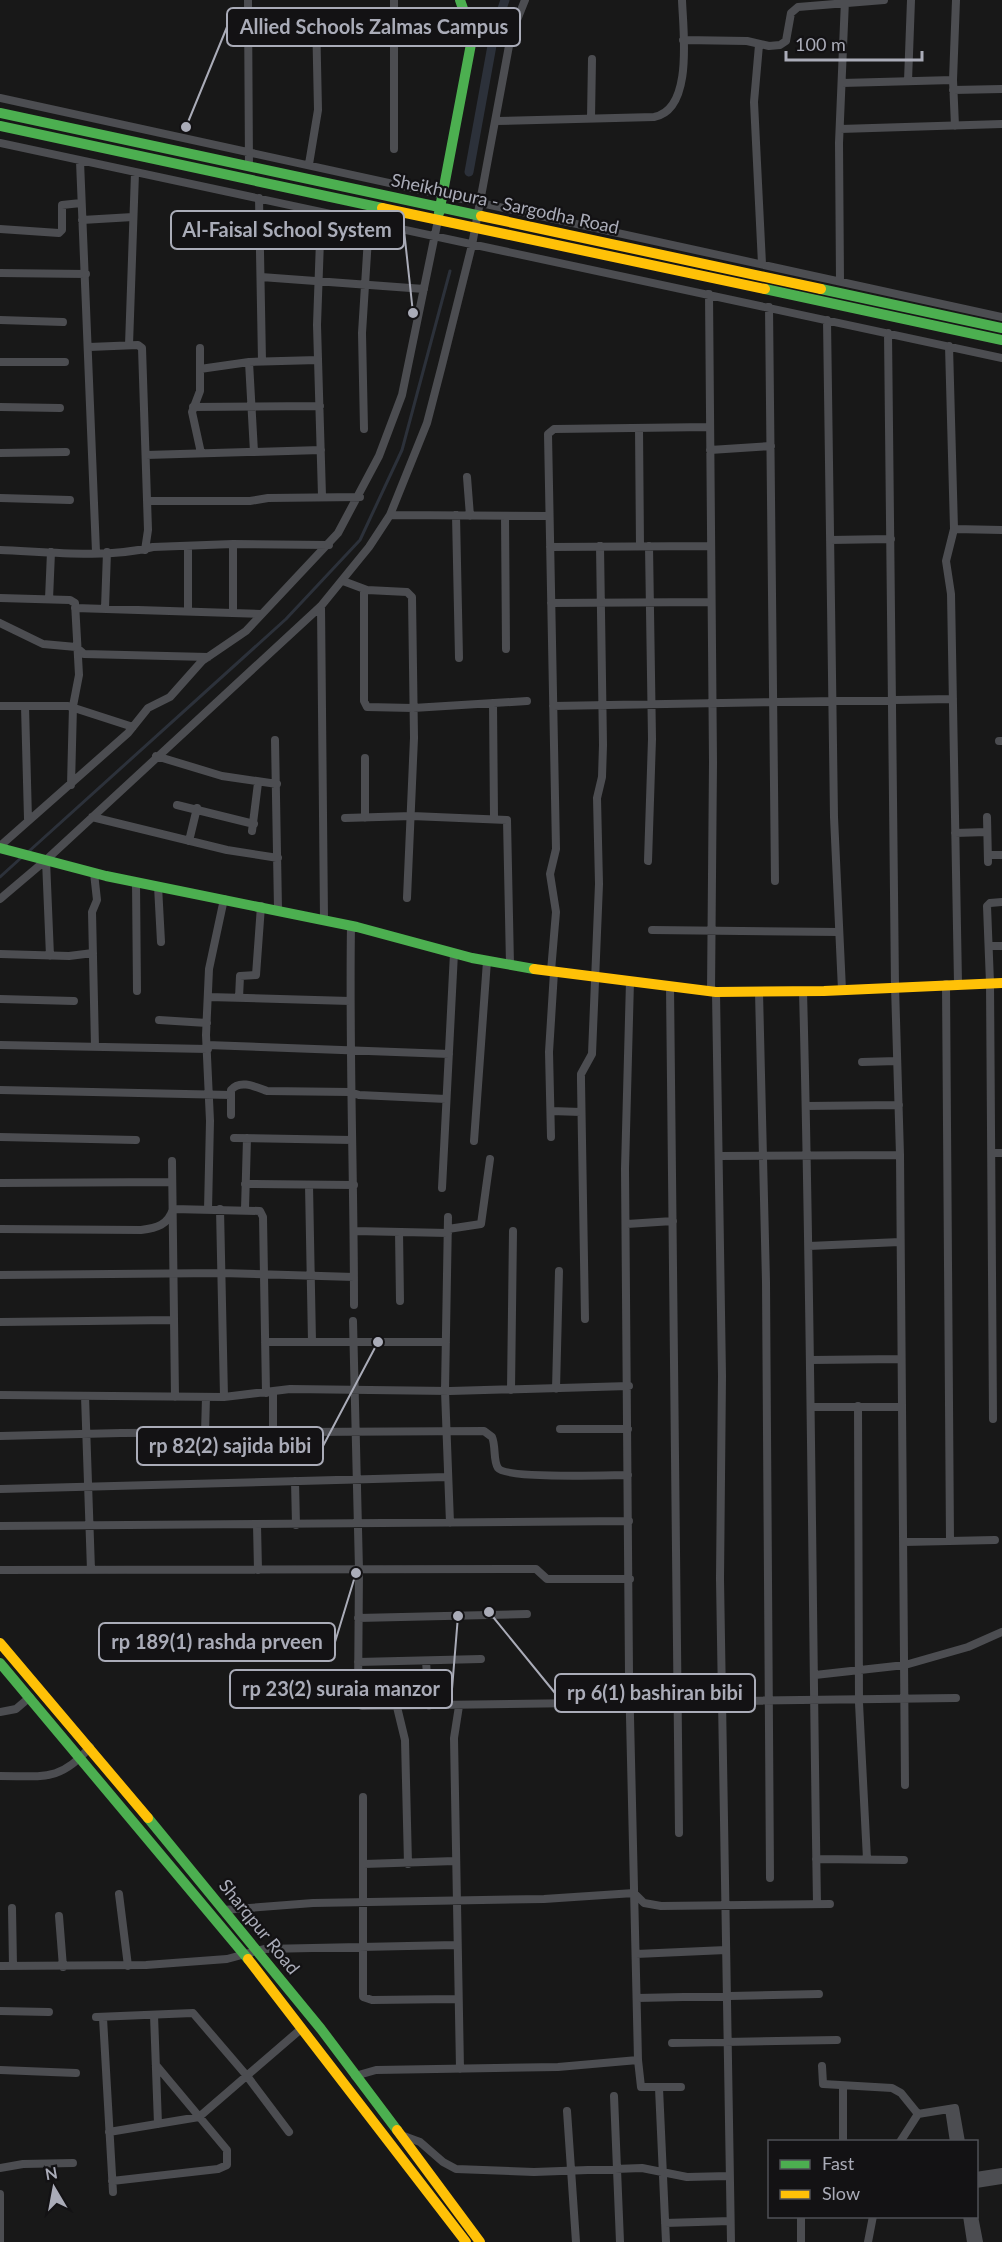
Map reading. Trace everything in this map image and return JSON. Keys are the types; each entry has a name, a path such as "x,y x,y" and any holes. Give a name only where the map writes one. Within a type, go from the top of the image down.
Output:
{"main road":[{"path":"438,220 471,44 468,23 460,0"},
{"name":"Sheikhupura - Sargodha Road","path":"0,113 1002,328"},
{"name":"Sheikhupura - Sargodha Road","path":"0,126 1002,340"},
{"path":"2,848 94,873 278,909 351,925 487,961 552,972 714,992 842,990 958,983 1002,983"},
{"name":"Sharqpur Road","path":"0,1643 90,1747 257,1951 480,2242"},
{"name":"Sharqpur Road","path":"0,1663 82,1757 245,1954 466,2242"}],"street":[{"path":"248,0 249,167"},
{"path":"394,0 392,38 394,149"},
{"path":"0,899 46,860 321,606 343,581 390,515 427,423 476,227 511,35 525,0"},
{"path":"496,121 654,117 666,113 673,106 683,68 682,0"},
{"path":"683,40 747,41 759,45 783,44 788,35 791,13 798,7 845,1 884,0"},
{"path":"908,81 911,0"},
{"path":"955,126 952,80 956,0"},
{"path":"840,281 840,129 845,1"},
{"path":"249,19 275,28 316,18 318,110 309,164"},
{"path":"316,42 392,38"},
{"path":"759,45 754,102 762,264"},
{"path":"591,118 592,59"},
{"path":"842,83 952,80"},
{"path":"953,90 1002,89"},
{"path":"0,98 1002,317"},
{"path":"840,129 1002,124"},
{"path":"0,143 1002,358"},
{"path":"80,161 96,552"},
{"path":"129,345 135,173"},
{"path":"259,198 262,361"},
{"path":"0,229 59,233 62,230 62,205 81,203"},
{"path":"321,212 317,282 322,496"},
{"path":"82,220 134,217"},
{"path":"2,848 28,819 71,785 133,727 148,708 170,697 208,657 238,637 329,545 360,497 402,395 438,220"},
{"path":"364,429 362,333 369,222"},
{"path":"0,273 86,274"},
{"path":"261,277 424,289"},
{"path":"709,294 713,703 712,931 719,1156 722,1701 730,2242"},
{"path":"770,307 775,881"},
{"path":"0,320 63,322"},
{"path":"827,320 833,701 842,990"},
{"path":"888,333 895,986 900,1155 905,1785"},
{"path":"88,347 138,345 142,348 148,530 145,550"},
{"path":"949,346 954,529 946,561 951,594 958,983"},
{"path":"200,348 200,391 193,407 193,420 201,453"},
{"path":"200,369 262,361 318,360"},
{"path":"0,362 65,362"},
{"path":"249,362 254,452"},
{"path":"193,407 320,406"},
{"path":"0,407 60,408"},
{"path":"639,428 640,546"},
{"path":"551,1137 549,1052 556,912 550,874 556,849 549,431 710,428"},
{"path":"710,450 771,446"},
{"path":"146,455 321,450"},
{"path":"0,453 66,452"},
{"path":"467,477 470,516"},
{"path":"147,501 250,501 322,496 360,497"},
{"path":"0,498 70,500"},
{"path":"390,515 549,516"},
{"path":"456,515 459,658"},
{"path":"505,516 506,649"},
{"path":"954,529 1002,530"},
{"path":"831,540 891,539"},
{"path":"0,550 107,552 145,550 153,547 233,544 329,545"},
{"path":"233,544 233,613"},
{"path":"188,546 188,611"},
{"path":"585,1319 580,1112 581,1074 592,1054 597,977 599,884 597,798 603,768 600,546"},
{"path":"648,861 651,704 649,546"},
{"path":"550,547 710,546"},
{"path":"49,599 51,552"},
{"path":"105,608 107,552"},
{"path":"343,581 364,589 406,592 411,595 412,816 407,898"},
{"path":"364,589 365,705 372,709 413,708 527,701"},
{"path":"0,598 70,600 75,608 79,675 73,706 71,785"},
{"path":"551,603 711,602"},
{"path":"321,606 324,919"},
{"path":"75,608 261,614"},
{"path":"0,623 43,644 77,648 84,654 208,657"},
{"path":"553,706 953,699"},
{"path":"494,703 495,818"},
{"path":"0,706 73,706 133,727"},
{"path":"25,706 28,819"},
{"path":"275,740 278,909"},
{"path":"156,756 222,776 277,784"},
{"path":"365,758 365,818"},
{"path":"177,805 197,808 253,827 258,783"},
{"path":"189,841 197,808"},
{"path":"345,818 412,816 505,819 508,825 510,965"},
{"path":"92,817 189,841 278,858"},
{"path":"987,817 988,859 1002,855"},
{"path":"955,833 987,832"},
{"path":"46,860 50,956"},
{"path":"94,873 97,900 92,912 95,1047"},
{"path":"136,882 137,991"},
{"path":"158,886 161,942"},
{"path":"208,1210 208,997 211,951 224,899"},
{"path":"993,1419 992,1153 987,906 990,903 1002,902"},
{"path":"239,998 240,976 256,975 261,906"},
{"path":"351,925 350,1092 354,1185 354,1305"},
{"path":"652,930 839,932"},
{"path":"989,946 1002,946"},
{"path":"0,954 50,956 93,953"},
{"path":"442,1188 454,953"},
{"path":"474,1141 487,961"},
{"path":"630,981 626,1169 628,1475 630,1702 638,2060 640,2086 681,2087"},
{"path":"946,984 950,1541"},
{"path":"670,986 679,1833"},
{"path":"803,991 808,1156 817,1904"},
{"path":"759,992 763,1155 770,1878"},
{"path":"208,997 350,1001"},
{"path":"0,999 74,1001"},
{"path":"159,1020 207,1023"},
{"path":"0,1045 350,1048 449,1054"},
{"path":"862,1062 897,1061"},
{"path":"231,1115 231,1095 235,1085 249,1084 267,1090 350,1092 359,1095 447,1099"},
{"path":"0,1090 231,1095"},
{"path":"806,1106 898,1105"},
{"path":"551,1112 580,1112"},
{"path":"0,1137 136,1140"},
{"path":"234,1138 352,1140"},
{"path":"245,1209 247,1138"},
{"path":"992,1153 1002,1153"},
{"path":"719,1156 900,1155"},
{"path":"354,1231 448,1231 481,1224 490,1159"},
{"path":"172,1161 175,1397"},
{"path":"0,1183 171,1182"},
{"path":"245,1184 354,1185"},
{"path":"309,1185 312,1342"},
{"path":"173,1209 245,1209 257,1210 263,1215 265,1341 273,1462"},
{"path":"0,1229 141,1230 162,1225 168,1220 173,1209"},
{"path":"220,1209 224,1397"},
{"path":"448,1217 445,1391 450,1523"},
{"path":"627,1224 673,1221"},
{"path":"511,1390 513,1231"},
{"path":"399,1232 400,1301"},
{"path":"809,1246 900,1242"},
{"path":"556,1389 558,1271"},
{"path":"0,1275 222,1273 354,1276"},
{"path":"0,1322 173,1320"},
{"path":"353,1321 360,1705 397,1707 956,1698"},
{"path":"265,1341 446,1342"},
{"path":"811,1360 901,1359"},
{"path":"0,1395 224,1397 270,1392 511,1390 629,1386"},
{"path":"86,1396 91,1570"},
{"path":"205,1433 206,1397"},
{"path":"858,1406 859,1699 867,1859"},
{"path":"811,1407 902,1407"},
{"path":"560,1430 628,1429"},
{"path":"0,1436 489,1432 495,1444 497,1466 505,1472 531,1475 628,1475"},
{"path":"0,1489 447,1477"},
{"path":"295,1481 296,1525"},
{"path":"0,1526 629,1521"},
{"path":"257,1525 258,1570"},
{"path":"904,1542 995,1539"},
{"path":"0,1570 536,1569 547,1579 630,1579"},
{"path":"358,1618 527,1614"},
{"path":"815,1675 859,1672 905,1665 968,1647 1002,1632"},
{"path":"358,1662 481,1659"},
{"path":"426,1661 429,1706"},
{"path":"0,1712 16,1709 30,1697"},
{"path":"459,1706 454,1738 454,1861 456,1999 460,2069"},
{"path":"397,1707 405,1740 408,1864"},
{"path":"0,1776 42,1776 60,1773 82,1757 90,1747"},
{"path":"363,1797 365,1947 362,1992 364,1999 456,1999"},
{"path":"816,1859 904,1860"},
{"path":"364,1864 454,1861"},
{"path":"223,1910 634,1893 644,1903 656,1906 830,1904"},
{"path":"119,1894 128,1966"},
{"path":"12,1908 13,1966"},
{"path":"59,1916 63,1967"},
{"path":"0,1966 128,1966 198,1962 257,1951 456,1945"},
{"path":"636,1954 726,1950"},
{"path":"637,1998 819,1994"},
{"path":"0,2011 49,2012"},
{"path":"112,2192 100,2018 193,2013 247,2076 289,2132"},
{"path":"154,2015 158,2124"},
{"path":"109,2132 199,2117 302,2029"},
{"path":"672,2043 837,2040"},
{"path":"355,2076 376,2070 558,2067 638,2060"},
{"path":"112,2181 218,2169 227,2165 227,2150 156,2065"},
{"path":"822,2066 824,2084 892,2088 901,2093 918,2114"},
{"path":"0,2070 76,2073"},
{"path":"843,2086 843,2140"},
{"path":"659,2088 666,2242"},
{"path":"614,2096 620,2242"},
{"path":"901,2140 918,2114 955,2108 961,2140"},
{"path":"949,2109 954,2140"},
{"path":"567,2111 573,2170 576,2242"},
{"path":"400,2135 420,2142 443,2162 456,2169 650,2168 687,2177 729,2176"},
{"path":"0,2168 73,2163"},
{"path":"978,2176 1002,2172"},
{"path":"978,2184 1002,2180"},
{"path":"0,2194 0,2242"},
{"path":"801,2218 801,2242"},
{"path":"868,2242 873,2218"},
{"path":"967,2218 975,2241"},
{"path":"974,2218 975,2241"},
{"path":"665,2223 730,2221"},
{"path":"961,2242 975,2241"}],"waterway":[{"path":"469,172 495,29 505,0"},
{"path":"27,853 286,619 360,540 402,450 450,271"},
{"path":"0,877 22,857"}],"traffic: fast":[{"path":"439,213 471,44 468,23 460,0"},
{"path":"0,113 481,216"},
{"path":"0,126 382,208"},
{"path":"765,289 1002,340"},
{"path":"821,289 1002,328"},
{"path":"0,848 106,876 357,927 472,958 534,969"},
{"path":"0,1663 248,1959"},
{"path":"148,1818 321,2029 397,2130"}],"traffic: slow":[{"path":"382,208 765,289"},
{"path":"481,216 821,289"},
{"path":"534,969 716,992 824,991 1002,983"},
{"path":"0,1643 148,1818"},
{"path":"248,1959 466,2242"},
{"path":"397,2130 480,2242"}],"place":[{"name":"Allied Schools Zalmas Campus","path":"186,127"},
{"name":"Al-Faisal School System","path":"413,313"},
{"name":"rp 82(2) sajida bibi","path":"378,1342"},
{"name":"rp 189(1) rashda prveen","path":"356,1573"},
{"name":"rp 6(1) bashiran bibi","path":"489,1612"},
{"name":"rp 23(2) suraia manzor","path":"458,1616"}]}
